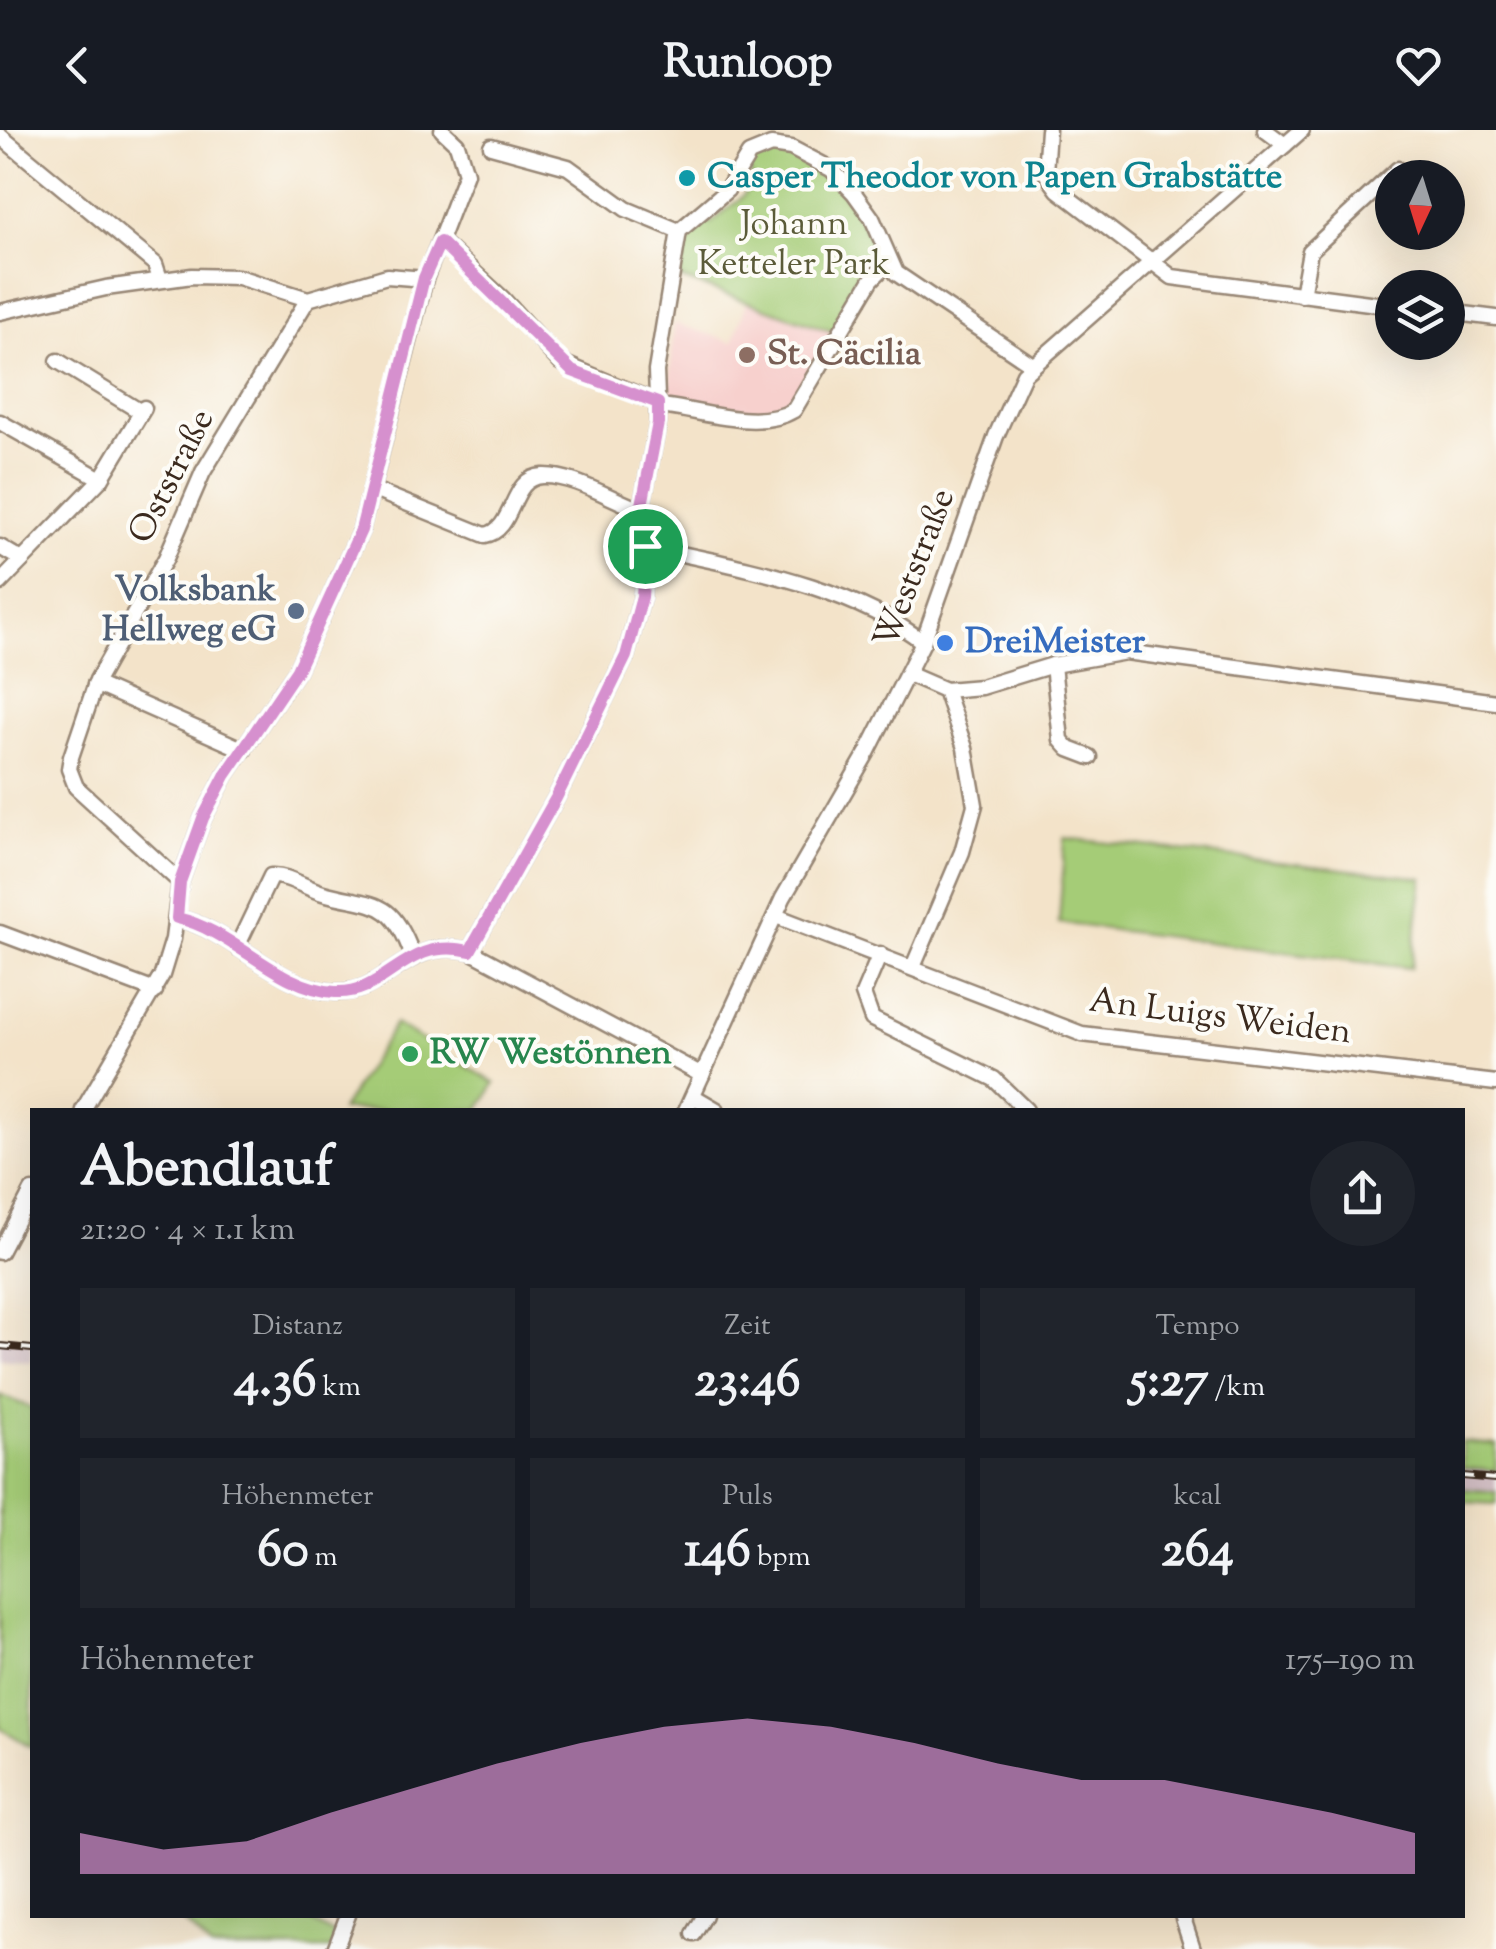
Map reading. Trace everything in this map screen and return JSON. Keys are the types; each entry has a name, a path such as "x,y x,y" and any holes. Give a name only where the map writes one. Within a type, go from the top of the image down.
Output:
{"street":[{"path":"84,1108 154,991 177,918 180,882 203,818 282,696 334,597 374,490 424,278 466,173 464,156 442,130"},
{"path":"491,146 496,130"},
{"path":"1048,130 1043,159 1046,176 1148,262 1172,277 1375,304"},
{"path":"1265,130 1285,145"},
{"name":"Weststraße","path":"689,1103 776,916 923,642 1012,394 1031,364 1302,130"},
{"path":"0,136 154,264 160,279"},
{"path":"470,951 612,690 642,597 645,546 641,510 663,405 656,371 679,231 727,190 749,154 772,145 786,147 831,169 872,218 889,262 912,285 1031,364"},
{"path":"464,156 491,146 568,168 626,210 679,231"},
{"path":"1302,295 1310,251 1375,190"},
{"path":"440,242 503,299 572,371 663,405 758,420 794,410 872,279 889,262"},
{"path":"0,312 160,279 238,277 308,299 388,276 424,278"},
{"name":"Oststraße","path":"180,882 71,778 74,742 96,684 166,558 203,472 308,299"},
{"path":"1465,314 1496,318"},
{"path":"0,583 101,479 143,410 58,361"},
{"path":"0,422 101,479"},
{"path":"374,490 485,535 499,530 524,484 542,476 565,480 641,510"},
{"path":"0,546 22,560"},
{"path":"645,546 782,578 894,619 923,642"},
{"path":"908,674 945,690 981,687 1052,665 1126,652 1496,702"},
{"path":"1052,665 1061,740 1069,749 1090,757"},
{"path":"96,684 244,750"},
{"path":"913,966 962,852 976,805 974,781 945,690"},
{"path":"237,947 270,876 279,876 323,893 380,904 398,923 412,954"},
{"name":"An Luigs Weiden","path":"776,916 1082,1034 1496,1083"},
{"path":"177,918 200,923 304,984 339,992 370,985 412,954 446,948 470,951 702,1075"},
{"path":"0,933 154,991"},
{"path":"880,954 863,994 872,1019 994,1079 1024,1108"},
{"path":"0,1252 30,1196"},
{"path":"335,1949 347,1918"},
{"path":"694,1934 703,1918"},
{"path":"1183,1918 1193,1949"}],"shaded area":[{"name":"St. Cäcilia","path":"747,302 837,333 791,408 763,416 668,404 674,323 733,342"},
{"path":"0,1337 30,1340 30,1362 0,1359"},
{"path":"1465,1468 1496,1471 1496,1492 1465,1489"}],"green space":[{"name":"Johann Ketteler Park","path":"762,152 794,155 823,171 847,197 872,244 878,259 837,333 679,278 683,232 702,217 711,223 743,196 754,178 745,168"},
{"path":"1065,838 1423,878 1411,968 1059,923"},
{"name":"RW Westönnen","path":"395,1024 495,1083 480,1108 342,1108"},
{"path":"0,1395 30,1407 30,1746 0,1728"},
{"path":"1465,1442 1496,1445 1496,1471 1465,1468"},
{"path":"1465,1489 1496,1492 1496,1504 1465,1502"},
{"path":"179,1918 305,1918 337,1936 332,1949 211,1949"}],"railway":[{"path":"0,1346 30,1349"},
{"path":"1465,1476 1496,1479"}],"place":[{"name":"Casper Theodor von Papen Grabstätte","path":"687,178"},
{"name":"St. Cäcilia","path":"747,355"},
{"name":"Volksbank Hellweg eG","path":"296,611"},
{"name":"DreiMeister","path":"945,643"},
{"name":"RW Westönnen","path":"410,1054"}],"route":[{"path":"440,242 470,266 535,339 572,371 658,403 658,423 641,510 645,546 642,597 612,690 470,951 446,948 412,954 370,985 355,991 320,990 292,978 200,923 177,918 180,882 203,818 225,776 297,670 334,597 361,530 424,278 440,242"}]}
